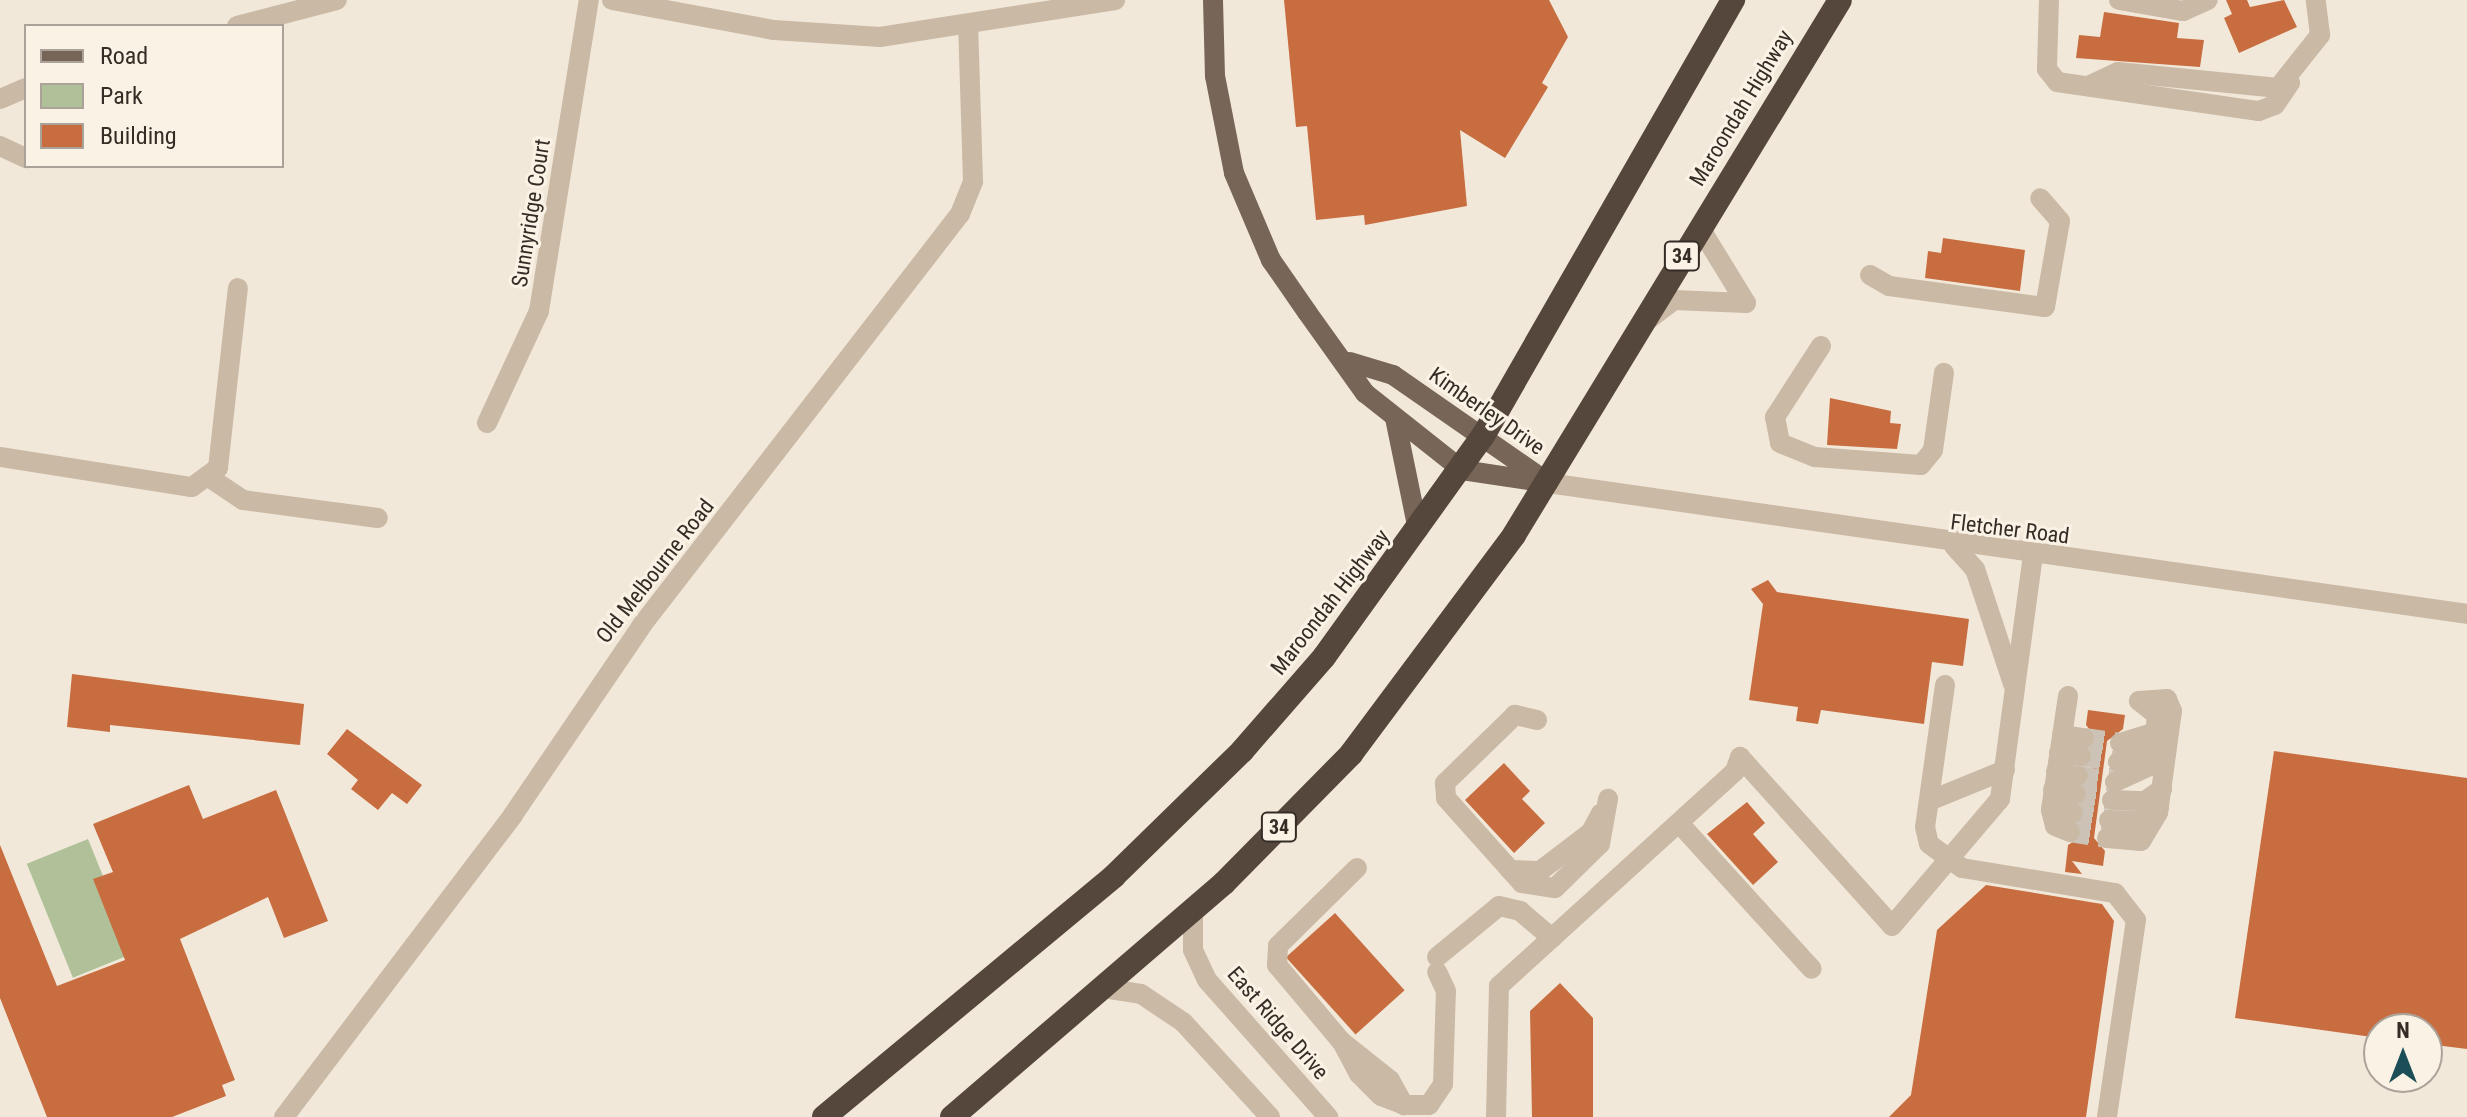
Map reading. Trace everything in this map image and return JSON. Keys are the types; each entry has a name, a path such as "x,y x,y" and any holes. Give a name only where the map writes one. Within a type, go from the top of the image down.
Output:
{"highway":[{"name":"Maroondah Highway","path":"824,1117 1114,876 1242,751 1462,470 1733,0"},
{"name":"Maroondah Highway","path":"952,1117 1193,909 1351,754 1548,483 1637,329 1840,0"}],"main road":[{"name":"Kimberley Drive","path":"1213,0 1215,76 1243,203 1271,260 1350,362 1365,393 1395,418 1462,470 1548,483"},
{"name":"Kimberley Drive","path":"1350,362 1393,375 1548,483"},
{"path":"1395,418 1418,530"}],"street":[{"path":"245,24 337,0"},
{"name":"Sunnyridge Court","path":"487,423 539,311 589,0"},
{"path":"612,0 827,35 968,26 1115,0"},
{"path":"2049,0 2049,77 2088,86 2118,72 2251,88 2290,83 2320,35 2316,0"},
{"path":"2119,0 2183,11 2208,0"},
{"name":"Old Melbourne Road","path":"284,1117 513,815 642,625 960,214 973,181 968,26"},
{"path":"1,149 24,157"},
{"path":"1870,275 1889,286 2045,307 2060,221 2040,198"},
{"path":"1637,329 1674,300 1746,303 1700,228"},
{"path":"0,457 192,487 218,468 238,288"},
{"path":"1821,346 1808,357 1775,424 1788,450 1815,457 1921,465 1933,450 1944,373"},
{"path":"207,476 243,500 378,518"},
{"name":"Fletcher Road","path":"1548,483 1954,546 2467,614"},
{"path":"1954,546 1975,569 2016,690"},
{"path":"1496,1117 1499,986 1735,771 1740,757 1892,926 1994,814 2005,770 2033,556"},
{"path":"1945,685 1925,834 1948,861 2115,893 2128,904 2134,945 2107,1117"},
{"path":"2056,772 2068,696"},
{"path":"2139,701 2171,705 2161,798 2141,841 2114,791 2146,771 2156,741 2155,709 2139,701"},
{"path":"1537,720 1515,715 1445,783 1446,798 1510,870 1540,871 1591,832 1608,799"},
{"path":"2114,791 2156,741"},
{"path":"1929,801 2005,770"},
{"path":"2056,772 2077,785"},
{"path":"2056,772 2077,785"},
{"path":"2056,772 2077,785"},
{"path":"2114,791 2145,801 2161,798"},
{"path":"1679,823 1812,969"},
{"path":"1357,868 1275,954 1341,1041 1368,1057 1404,1105 1429,1105 1443,1084 1446,991 1437,964 1499,906 1520,911 1552,938"},
{"name":"East Ridge Drive","path":"1193,909 1193,950 1207,980 1328,1117"},
{"path":"1103,988 1141,994 1183,1022 1270,1117"}],"green space":[{"path":"88,839 134,953 73,978 27,864"}],"building":[{"path":"1284,0 1549,0 1568,37 1542,83 1548,87 1505,158 1460,130 1467,206 1365,225 1364,215 1316,220 1307,126 1296,127"},
{"path":"2226,0 2247,0 2250,7 2284,0 2297,27 2239,53 2224,18 2232,14"},
{"path":"2104,12 2179,23 2177,38 2204,40 2200,67 2076,58 2079,35 2100,37"},
{"path":"1943,238 2025,250 2020,291 1925,278 1928,251 1941,253"},
{"path":"1830,398 1891,411 1890,423 1901,424 1897,449 1827,445"},
{"path":"1768,580 1777,592 1969,619 1963,666 1932,662 1924,724 1821,710 1818,724 1796,721 1798,707 1749,700 1763,604 1751,589"},
{"path":"72,674 304,704 300,745 110,725 110,732 67,727"},
{"path":"2088,710 2125,715 2123,729 2107,741 2094,838 2105,851 2103,866 2072,861 2082,874 2065,872 2068,845 2082,836 2097,739 2086,725"},
{"path":"347,729 422,785 407,804 392,793 378,810 351,789 358,780 327,754"},
{"path":"2274,751 2467,778 2467,1049 2443,1046 2443,1013 2363,1013 2363,1036 2235,1018"},
{"path":"1504,763 1530,791 1522,799 1545,823 1514,853 1465,800"},
{"path":"189,785 203,819 276,790 328,921 284,938 268,897 180,939 235,1080 222,1085 226,1096 172,1117 47,1117 0,998 0,845 57,986 125,960 93,879 113,872 93,824"},
{"path":"1747,802 1765,823 1753,834 1778,862 1753,885 1707,834"},
{"path":"1986,885 2102,904 2114,921 2086,1117 1889,1117 1911,1095 1937,930"},
{"path":"1335,913 1405,990 1356,1034 1286,957"},
{"path":"1560,983 1593,1018 1593,1117 1532,1117 1530,1011"}],"tunnel":[{"path":"2084,738 2120,743"},
{"path":"2081,756 2118,762"},
{"path":"2078,776 2115,782"},
{"path":"2076,794 2112,800"},
{"path":"2073,813 2109,820"},
{"path":"2070,832 2107,838"}]}
